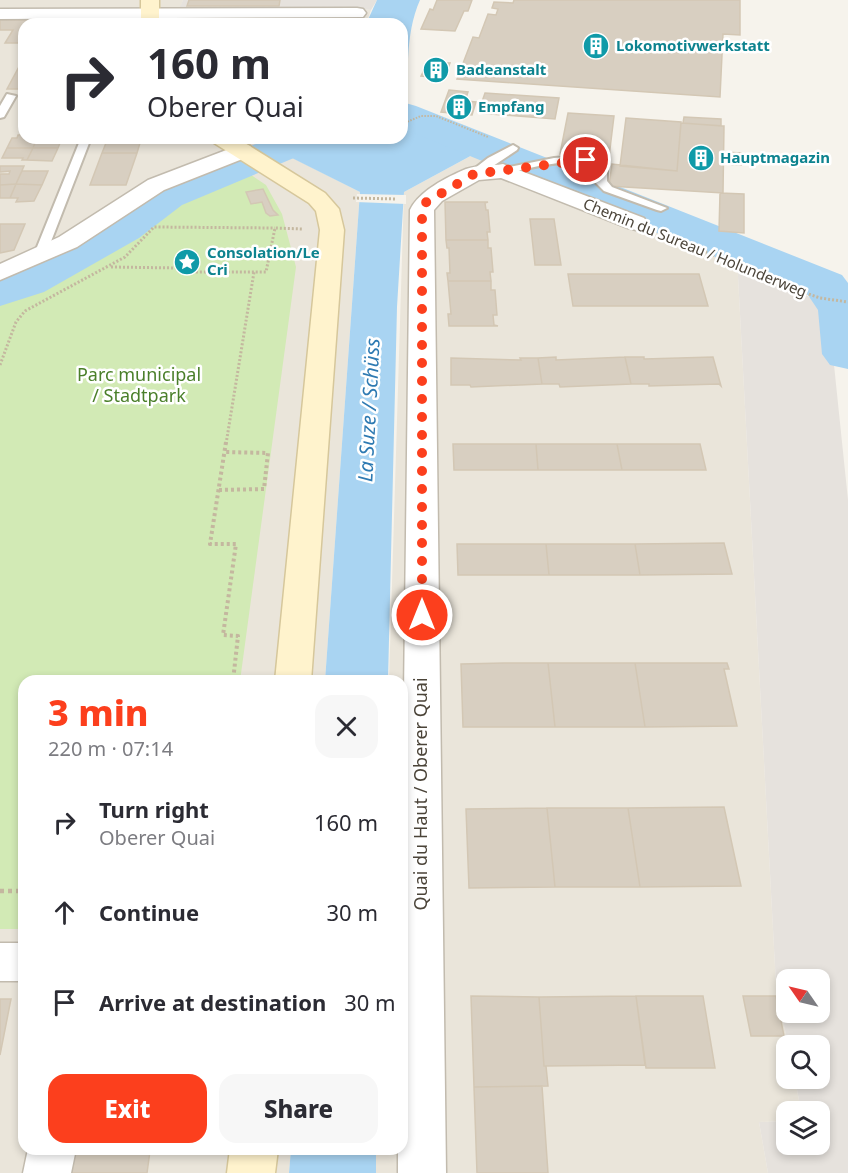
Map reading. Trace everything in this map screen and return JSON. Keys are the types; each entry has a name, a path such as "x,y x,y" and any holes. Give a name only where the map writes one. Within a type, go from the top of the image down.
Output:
{"street":[{"path":"0,14 357,13"},
{"path":"232,144 292,180 322,202 330,216 332,230 294,675"},
{"path":"0,273 39,257 101,223 156,186 251,156"},
{"path":"415,200 500,162"},
{"name":"Chemin du Sureau / Holunderweg","path":"500,162 636,223"},
{"name":"Quai du Haut / Oberer Quai","path":"415,200 422,210 422,1173"},
{"path":"0,962 18,962"},
{"path":"47,1173 51,1155"},
{"path":"251,1173 253,1155"}],"lane":[{"path":"0,115 11,96"},
{"path":"39,257 84,144"},
{"path":"500,162 542,164 597,161 603,165 601,182 608,189 662,208"}],"path":[{"path":"408,121 421,116 436,116 500,162"},
{"path":"346,198 415,200"},
{"name":"Chemin du Sureau / Holunderweg","path":"636,223 797,290 820,298 848,302"},
{"path":"0,365 16,322 26,311 125,257 154,227 305,229"},
{"path":"109,267 178,268 179,272 266,272 275,228"},
{"path":"234,675 238,636 223,635 236,544 210,544 254,272"},
{"path":"219,489 264,489 268,453 225,452"},
{"path":"0,891 18,891"}],"shaded area":[{"name":"Parc municipal / Stadtpark","path":"0,0 183,0 181,6 350,7 371,10 368,18 18,18 18,144 308,144 285,154 360,192 325,675 18,675 18,1155 290,1155 289,1173 0,1173"},
{"path":"183,0 377,0 371,10 350,7 180,7"},
{"path":"478,152 737,258 776,985 776,1023 784,1023 786,1035 776,1035 776,1089 797,1089 799,1101 776,1101 776,1121 759,1122 768,1173 376,1173 376,1155 408,1155 408,675 389,675 404,192"},
{"path":"737,258 828,307 848,500 848,1173 768,1173 759,1122 776,1121 776,1155 830,1155 830,1101 799,1101 797,1089 830,1089 830,1035 786,1035 784,1023 830,1023 830,969 776,969 776,985"}],"green space":[{"name":"Parc municipal / Stadtpark","path":"242,169 266,185 282,214 296,267 241,675 18,675 18,929 0,929 0,296 32,285 168,205"}],"water":[{"path":"377,0 420,0 411,28 408,57 408,18 369,18"},
{"path":"408,124 476,153 404,192 397,307 388,675 325,675 360,192 284,154 308,144 408,144"},
{"path":"290,1155 376,1155 376,1173 289,1173"}],"pier":[{"path":"357,194 406,195 406,204 356,202"}],"building":[{"path":"189,0 280,0 279,6 187,6"},
{"path":"437,0 472,0 455,31 421,29"},
{"name":"Lokomotivwerkstatt","path":"514,0 740,0 740,35 723,34 720,97 457,79 473,37 479,38 488,14 496,15 498,9 492,8 494,2 513,3"},
{"path":"0,20 18,20 18,43 5,43 13,30 0,30"},
{"name":"Badeanstalt","path":"428,62 450,63 444,78 421,76"},
{"path":"18,69 18,89 7,89"},
{"name":"Empfang","path":"449,90 468,92 465,101 476,102 472,115 441,112"},
{"path":"485,93 559,98 555,119 478,113"},
{"path":"568,113 614,116 609,157 560,154"},
{"path":"684,117 721,119 721,126 683,123"},
{"path":"626,118 681,122 677,171 620,166"},
{"name":"Hauptmagazin","path":"681,123 724,126 723,193 609,186 612,164 677,171"},
{"path":"18,135 18,144 35,144 33,148 7,148 12,138 17,138"},
{"path":"35,144 60,144 58,148 33,148"},
{"path":"106,144 140,144 137,153 102,153"},
{"path":"7,148 33,148 27,160 22,160 23,158 2,158"},
{"path":"33,148 58,148 52,161 27,160"},
{"path":"724,152 741,153 741,165 723,164"},
{"path":"102,153 137,153 126,185 90,185"},
{"path":"0,166 24,166 16,184 0,185 0,174 9,174 10,171 0,172"},
{"path":"22,171 48,171 42,185 16,184"},
{"path":"16,184 10,198 0,198 0,185"},
{"path":"16,184 42,185 34,201 16,202 18,198 10,198"},
{"path":"263,189 273,210 278,215 270,216 266,213 262,202 251,204 246,192"},
{"path":"720,193 744,194 744,233 719,231"},
{"path":"445,202 488,202 485,203 490,232 487,232 488,240 446,240"},
{"path":"530,219 554,219 561,265 535,265"},
{"path":"0,224 25,224 14,250 0,253"},
{"path":"446,240 488,240 493,272 490,272 491,281 448,281 449,248 447,248"},
{"path":"568,274 699,274 708,306 573,306"},
{"path":"448,281 491,281 491,290 495,290 497,315 493,315 494,325 498,326 449,326 448,314 451,314"},
{"path":"556,357 556,360 625,357 631,384 560,387 559,384 542,384 538,358"},
{"path":"625,357 644,357 644,359 713,357 721,386 719,384 649,386 649,384 631,384"},
{"path":"451,358 521,360 520,358 538,358 542,384 471,387 470,385 451,385"},
{"path":"453,444 536,444 538,470 454,470"},
{"path":"536,444 617,444 622,470 538,470"},
{"path":"617,444 700,444 706,470 622,470"},
{"path":"724,543 732,574 640,575 635,544"},
{"path":"457,544 546,544 549,575 458,575"},
{"path":"546,544 635,544 640,575 549,575"},
{"path":"548,663 555,727 463,727 461,664"},
{"path":"548,663 635,663 645,727 555,727"},
{"path":"635,663 727,663 729,669 724,669 737,726 645,727"},
{"path":"724,807 741,886 640,887 628,808"},
{"path":"547,808 555,887 469,888 466,809"},
{"path":"547,808 628,808 640,887 555,887"},
{"path":"471,996 539,997 544,1066 546,1066 548,1086 474,1087"},
{"path":"636,996 703,996 715,1068 646,1068"},
{"path":"636,996 645,1065 544,1066 539,997"},
{"path":"743,996 776,996 776,1023 781,1023 784,1035 751,1036"},
{"path":"0,999 11,999 0,1055"},
{"path":"542,1086 548,1173 477,1173 474,1087"},
{"path":"71,1155 149,1155 147,1173 68,1173"}],"waterway":[{"name":"La Suze / Schüss","path":"408,116 825,285 843,309 848,354"},
{"name":"La Suze / Schüss","path":"0,291 27,282 51,269 123,228 167,196 292,144"}],"place":[{"name":"Lokomotivwerkstatt","path":"596,46"},
{"name":"Badeanstalt","path":"436,70"},
{"name":"Empfang","path":"459,107"},
{"name":"Hauptmagazin","path":"701,158"},
{"name":"Consolation/Le Cri","path":"187,262"}],"route":[{"path":"422,615 422,210 425,203 436,194 474,174 586,160"}]}
